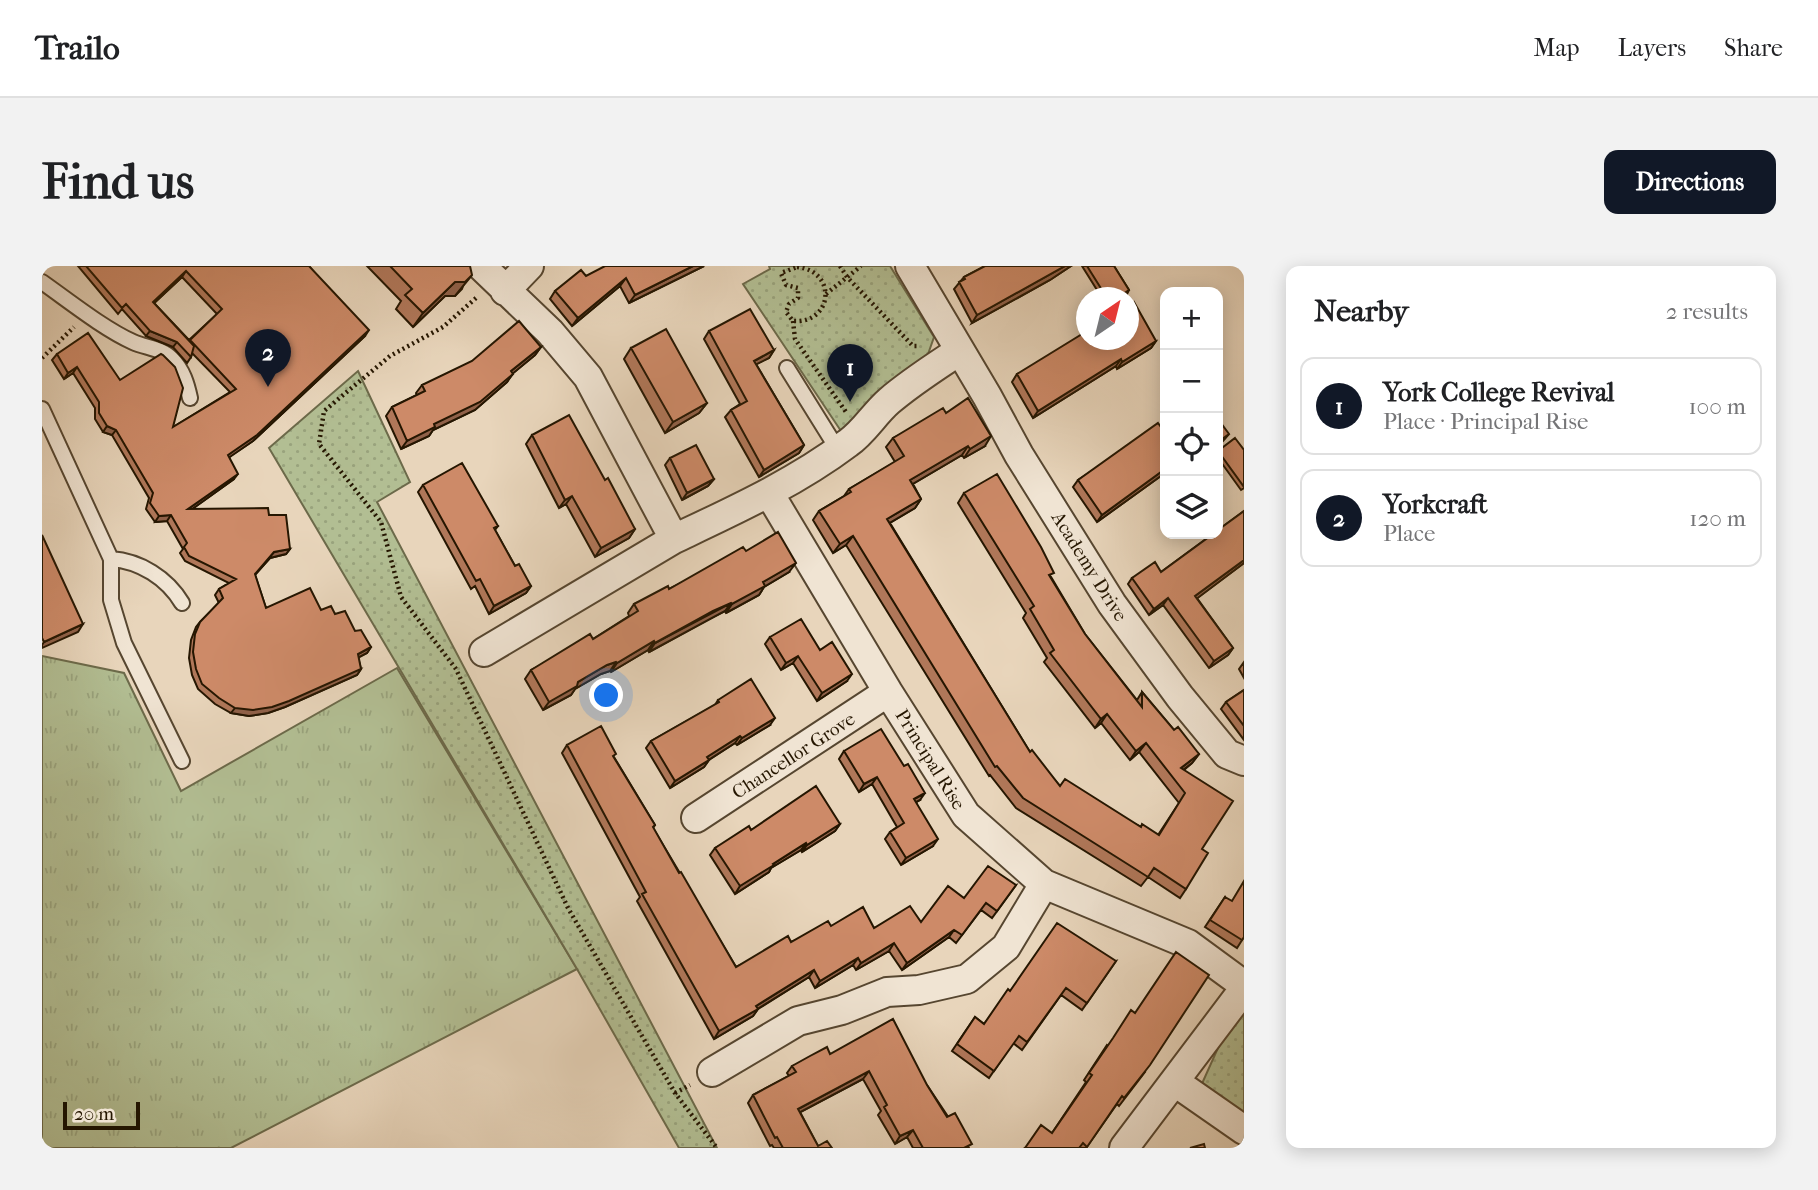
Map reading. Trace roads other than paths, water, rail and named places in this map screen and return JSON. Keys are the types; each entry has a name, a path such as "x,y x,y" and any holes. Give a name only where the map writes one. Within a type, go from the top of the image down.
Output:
{"street":[{"path":"529,266 493,279 550,332 588,377 674,540"},
{"name":"Academy Drive","path":"910,266 1019,455 1112,604 1180,697 1227,754 1244,761"},
{"path":"484,652 674,540 769,493 838,450 861,432 887,402 959,351"},
{"name":"Principal Rise","path":"769,493 888,692 966,815 1044,884 1188,944 1244,987 1124,1148"},
{"name":"Chancellor Grove","path":"696,818 888,692"},
{"path":"712,1072 798,1021 842,1010 887,992 919,990 967,979 1006,947 1044,884"},
{"path":"1175,1082 1244,1130"}],"lane":[{"path":"42,282 134,343 156,349 172,358 187,381 190,398"},
{"path":"787,368 838,450"},
{"path":"42,409 111,559 111,600 124,643 181,761"},
{"path":"111,559 126,560 147,569 173,588 183,603"}],"place":[{"name":"Yorkcraft","path":"268,387"},
{"name":"York College Revival","path":"850,402"}]}
